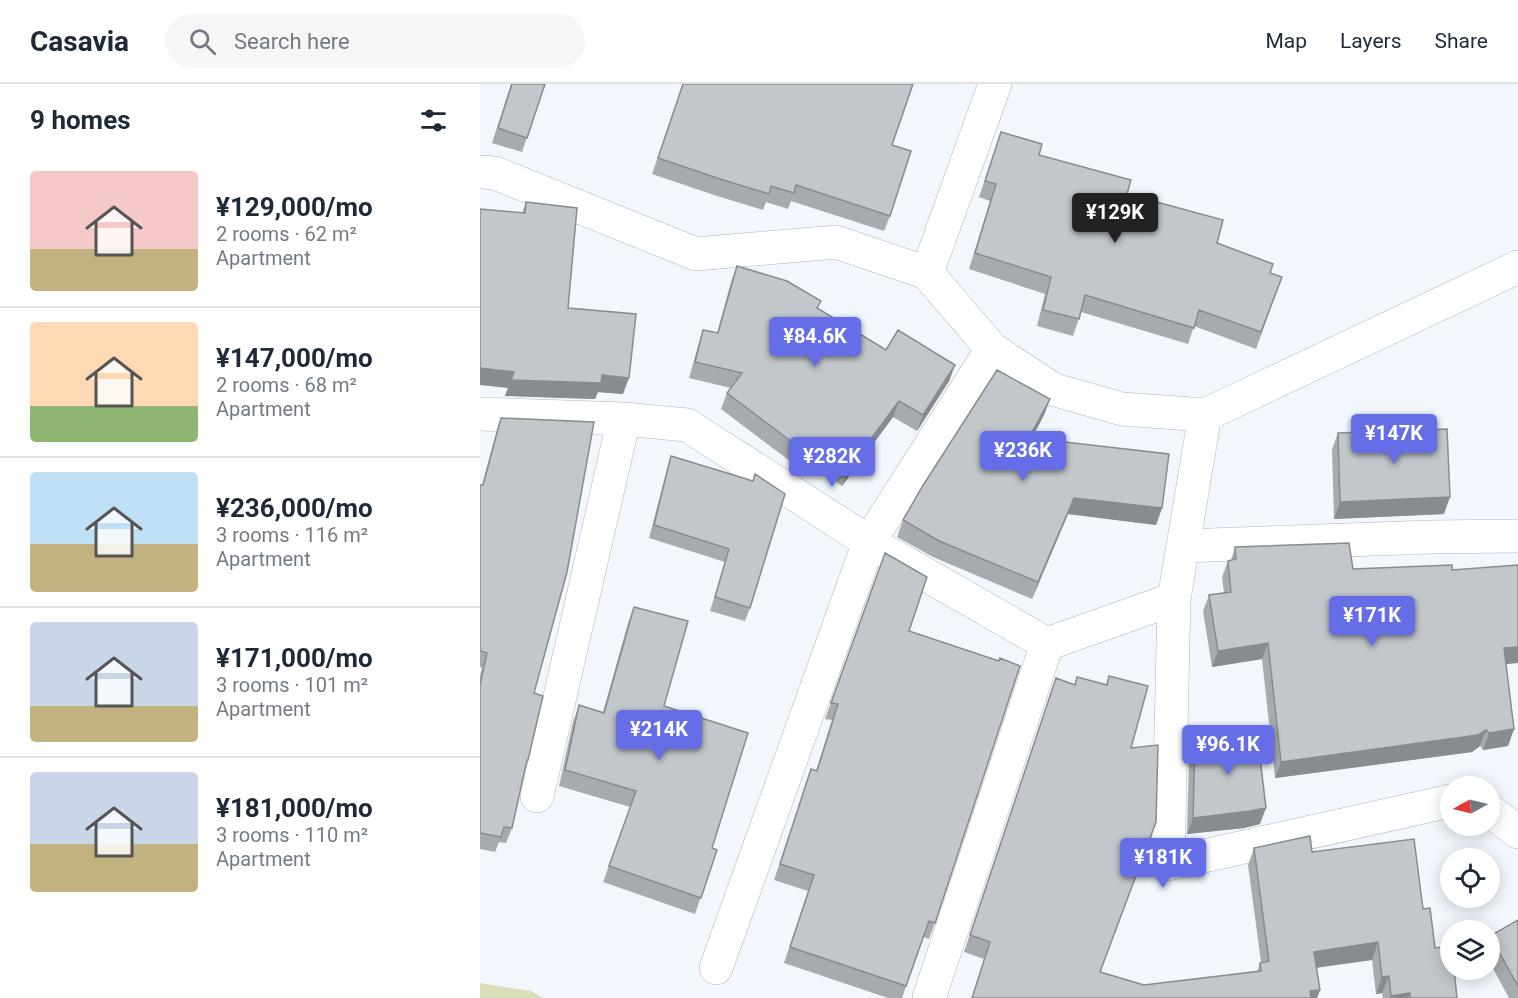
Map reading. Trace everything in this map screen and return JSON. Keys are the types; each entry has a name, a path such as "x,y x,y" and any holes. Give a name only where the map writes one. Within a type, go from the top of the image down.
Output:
{"street":[{"path":"927,273 995,84"},
{"path":"480,172 495,173 696,254 836,242 927,273 992,349 1052,390 1122,409 1205,415 1518,267"},
{"path":"716,968 869,542 992,349"},
{"path":"480,414 624,419 687,425 869,542 1047,644 1174,599"},
{"path":"1205,415 1174,599 1168,864 1440,803"},
{"path":"537,796 624,419"},
{"path":"1183,546 1518,536"},
{"path":"929,998 1047,644"},
{"path":"1500,818 1518,832"}],"green space":[{"path":"480,983 531,991 543,998 480,998"}],"building":[{"path":"512,84 545,84 527,138 498,128"},
{"path":"683,84 913,84 892,145 911,151 890,216 796,185 794,193 771,186 769,194 658,158"},
{"path":"1001,132 1042,144 1039,155 1131,180 1127,194 1223,220 1217,243 1273,264 1270,273 1282,277 1261,332 1199,310 1194,328 1085,295 1079,319 1043,310 1051,277 975,253 996,184 985,181"},
{"path":"526,202 577,208 568,308 636,314 629,378 602,375 601,383 511,380 514,372 480,368 480,209 525,213"},
{"path":"737,266 787,281 821,301 817,308 886,350 898,330 955,365 923,415 899,401 847,471 803,438 800,448 727,393 742,373 695,362 703,330 718,333"},
{"path":"997,370 1050,399 1029,438 1169,454 1162,508 1074,498 1038,582 939,541 903,520"},
{"path":"501,418 594,422 567,572 534,693 543,696 512,828 504,827 501,837 480,833 480,685 487,653 480,651 480,485 483,485"},
{"path":"1447,429 1450,497 1340,502 1338,433"},
{"path":"671,456 753,481 755,474 785,494 750,608 715,597 729,549 654,525"},
{"path":"1349,543 1353,569 1452,565 1452,570 1518,565 1518,647 1504,648 1514,729 1489,733 1486,730 1478,735 1281,762 1268,643 1218,651 1209,595 1231,592 1228,561 1236,559 1235,547"},
{"path":"885,553 927,577 909,631 1020,666 935,923 929,921 906,986 790,947 814,875 780,864 811,769 817,771 838,704 831,703"},
{"path":"634,607 688,621 664,706 748,733 712,848 717,850 701,898 609,866 636,791 565,770 579,705 604,713"},
{"path":"1109,676 1148,686 1131,748 1158,745 1156,822 1100,972 1144,985 1261,971 1260,963 1269,961 1254,848 1310,836 1312,852 1414,839 1423,909 1430,908 1435,948 1440,947 1440,980 1455,980 1457,998 1410,998 1410,993 1391,996 1389,976 1382,977 1378,942 1314,952 1320,990 1310,991 1311,998 972,998 990,942 970,935 1056,678 1075,685 1077,677 1107,685"},
{"path":"1257,733 1266,808 1193,818 1195,741"},
{"path":"1518,920 1518,986 1500,954 1500,930"}]}
